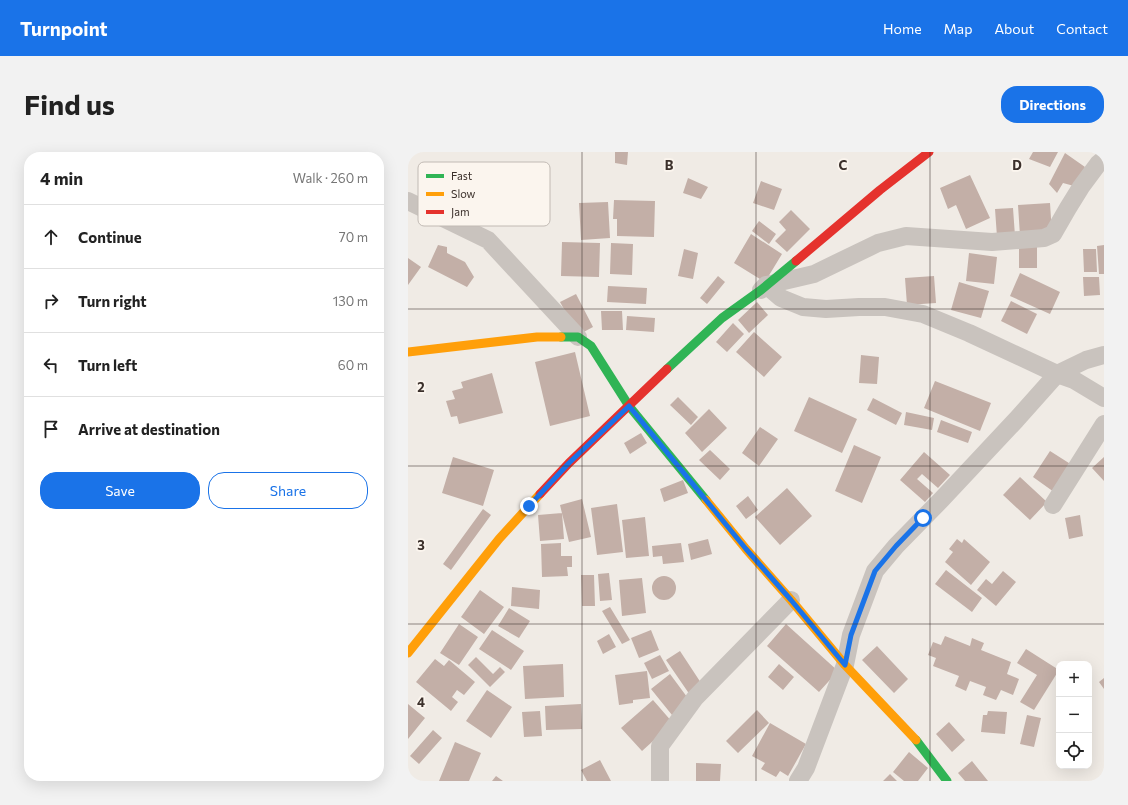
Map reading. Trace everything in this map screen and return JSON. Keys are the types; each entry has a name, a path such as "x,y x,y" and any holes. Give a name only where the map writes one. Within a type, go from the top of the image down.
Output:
{"street":[{"path":"408,653 499,539 569,463 722,318 763,288 874,195 929,152"},
{"path":"763,288 814,274 878,243 906,236 992,242 1044,238 1054,234 1081,187 1098,164 1104,159"},
{"path":"408,201 418,206"},
{"path":"459,226 488,240 578,336 591,346 629,406 746,549 845,665 913,736 947,781"},
{"path":"763,288 781,298 803,307 826,309 885,307 923,314 969,333 1057,374 1074,380 1104,398"},
{"path":"408,352 537,337 578,336"},
{"path":"798,781 806,768 845,665 851,635 875,571 896,546 1016,420 1057,374 1086,360 1104,355"},
{"path":"1053,505 1104,424"},
{"path":"660,781 660,746 695,698 791,600"}],"building":[{"path":"615,152 628,152 627,165 615,163"},
{"path":"1033,152 1058,152 1050,167 1029,159"},
{"path":"1065,153 1085,167 1074,186 1063,183 1057,193 1049,184"},
{"path":"970,175 990,218 966,229 956,205 948,209 940,188"},
{"path":"688,178 708,187 701,199 683,193"},
{"path":"761,181 782,189 774,210 753,203"},
{"path":"614,200 655,201 654,237 617,236 617,219 613,219"},
{"path":"608,202 610,238 581,240 579,203"},
{"path":"1050,203 1052,234 1020,236 1018,205"},
{"path":"1013,208 1015,236 997,237 995,209"},
{"path":"791,210 810,229 787,252 775,241 786,230 779,222"},
{"path":"759,221 776,234 769,244 752,231"},
{"path":"751,234 782,254 765,282 734,263"},
{"path":"562,242 600,243 599,277 561,276"},
{"path":"611,243 633,244 632,275 610,274"},
{"path":"438,245 447,247 447,253 465,262 474,277 467,287 428,267"},
{"path":"1104,245 1104,274 1099,274 1097,246"},
{"path":"1019,246 1037,246 1037,268 1019,268"},
{"path":"684,249 698,253 693,279 678,276"},
{"path":"1083,249 1096,249 1097,272 1084,272"},
{"path":"969,253 997,257 994,284 966,281"},
{"path":"408,258 421,267 408,285"},
{"path":"1020,273 1060,292 1050,314 1010,296"},
{"path":"718,276 725,282 707,304 700,298"},
{"path":"934,276 936,303 907,305 905,278"},
{"path":"1083,277 1099,277 1100,295 1084,296"},
{"path":"959,282 989,291 981,318 951,310"},
{"path":"608,286 647,288 646,304 607,302"},
{"path":"576,294 593,327 578,335 560,302"},
{"path":"1011,301 1037,314 1027,334 1001,321"},
{"path":"757,302 768,315 749,333 738,320"},
{"path":"601,311 622,311 623,330 602,330"},
{"path":"627,316 655,318 654,332 626,330"},
{"path":"733,323 744,334 727,352 716,342"},
{"path":"754,332 782,357 764,377 736,352"},
{"path":"575,352 590,416 550,426 535,362"},
{"path":"861,355 879,357 877,384 859,383"},
{"path":"492,373 503,413 459,424 457,416 451,417 446,401 455,399 452,391 463,388 461,382"},
{"path":"935,381 991,403 980,431 924,408"},
{"path":"678,397 698,417 691,425 670,405"},
{"path":"809,397 857,419 842,453 794,431"},
{"path":"873,398 902,413 896,425 867,410"},
{"path":"709,409 727,428 702,452 685,433"},
{"path":"906,412 934,418 932,430 904,425"},
{"path":"941,420 972,432 968,443 937,432"},
{"path":"760,427 778,439 759,466 742,453"},
{"path":"641,433 647,443 630,454 624,443"},
{"path":"854,445 881,457 862,503 835,491"},
{"path":"710,450 730,469 720,480 699,460"},
{"path":"1050,451 1072,465 1054,492 1033,477"},
{"path":"924,452 950,475 938,488 922,474 917,479 933,493 925,502 900,480"},
{"path":"453,457 494,470 483,506 442,493"},
{"path":"1104,457 1104,481 1092,468"},
{"path":"1020,477 1047,502 1030,520 1003,495"},
{"path":"683,480 688,493 664,502 660,489"},
{"path":"787,488 812,516 780,545 755,517"},
{"path":"748,496 758,510 746,519 736,506"},
{"path":"582,499 591,537 569,542 560,505"},
{"path":"617,504 623,552 597,555 591,508"},
{"path":"483,509 491,515 451,570 443,564"},
{"path":"562,513 564,539 540,541 538,515"},
{"path":"1080,515 1083,536 1069,539 1065,518"},
{"path":"645,517 649,556 626,558 622,520"},
{"path":"708,539 712,554 691,560 688,544"},
{"path":"957,539 962,543 964,539 990,562 971,585 945,562 953,552 949,549"},
{"path":"561,543 561,556 572,556 572,567 567,567 568,576 542,577 541,544"},
{"path":"681,543 684,562 663,564 662,556 653,557 652,546"},
{"path":"946,570 982,598 972,612 935,584"},
{"path":"1003,571 1016,582 996,606 977,590 986,579 992,584"},
{"path":"609,573 612,600 600,601 598,574"},
{"path":"581,575 594,575 595,606 582,606"},
{"path":"664,576 673,579 676,588 673,597 664,600 655,597 652,588 655,579"},
{"path":"642,578 646,613 622,616 619,580"},
{"path":"512,587 540,590 539,609 511,606"},
{"path":"480,590 504,607 484,634 461,617"},
{"path":"610,607 630,640 622,644 602,611"},
{"path":"509,608 530,621 519,638 498,626"},
{"path":"459,624 478,637 459,665 440,653"},
{"path":"786,624 838,671 819,692 767,646"},
{"path":"492,630 524,651 511,670 479,649"},
{"path":"651,630 659,650 639,658 631,638"},
{"path":"609,634 616,647 603,654 597,641"},
{"path":"945,636 970,646 972,638 984,643 981,650 1011,662 1007,674 1019,679 1013,695 1001,690 996,700 983,695 986,687 970,681 966,691 955,686 959,676 933,666 936,658 928,655 933,642 941,645"},
{"path":"877,646 908,679 894,693 862,660"},
{"path":"1026,649 1056,668 1056,675 1034,710 1020,702 1037,675 1017,663"},
{"path":"680,651 703,686 690,695 666,660"},
{"path":"660,655 669,671 652,679 644,663"},
{"path":"476,657 493,674 500,667 505,672 490,687 468,665"},
{"path":"435,659 444,666 449,660 475,682 464,695 457,690 452,697 458,702 451,711 416,682"},
{"path":"563,664 564,697 525,699 523,666"},
{"path":"779,664 794,677 783,690 768,677"},
{"path":"647,671 650,698 633,700 633,703 619,705 615,675"},
{"path":"670,674 690,701 672,715 651,689"},
{"path":"1104,678 1104,689 1099,682"},
{"path":"487,690 512,707 491,738 466,721"},
{"path":"653,700 673,723 642,751 621,728"},
{"path":"408,704 425,718 408,739"},
{"path":"581,704 582,729 546,730 545,706"},
{"path":"757,710 769,723 738,753 726,741"},
{"path":"540,711 542,736 524,737 522,712"},
{"path":"988,711 1007,712 1005,734 981,732 983,715 987,715"},
{"path":"1027,715 1041,718 1034,747 1020,744"},
{"path":"949,722 965,740 952,752 936,734"},
{"path":"770,723 806,744 788,776 780,771 776,777 761,769 765,763 752,756"},
{"path":"433,730 442,738 419,764 410,756"},
{"path":"455,742 481,753 469,781 439,781"},
{"path":"909,752 928,768 918,781 904,781 893,772"},
{"path":"600,760 611,781 587,781 581,770"},
{"path":"972,761 988,781 965,781 958,773"},
{"path":"696,763 721,764 720,781 696,781"},
{"path":"890,774 897,781 883,781"},
{"path":"496,776 503,781 492,781"}],"traffic: fast":[{"path":"667,369 722,318 761,290 796,261"},
{"path":"561,337 578,337 591,346 629,406 706,500"},
{"path":"916,740 947,781"}],"traffic: slow":[{"path":"408,352 537,337 561,337"},
{"path":"408,653 499,539 540,494"},
{"path":"706,500 845,665 916,740"}],"traffic: jam":[{"path":"796,261 880,190 929,152"},
{"path":"540,494 569,463 667,369"}],"route":[{"path":"529,506 569,463 629,406 746,549 845,665 851,635 875,571 896,546 923,518"}]}
